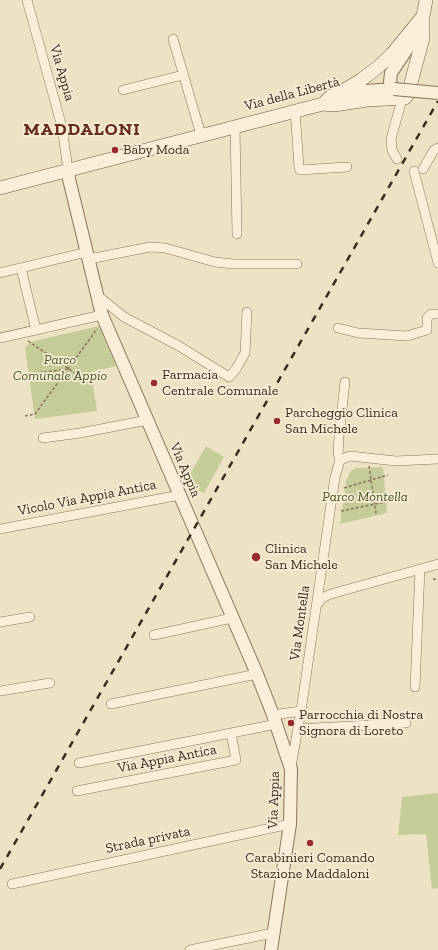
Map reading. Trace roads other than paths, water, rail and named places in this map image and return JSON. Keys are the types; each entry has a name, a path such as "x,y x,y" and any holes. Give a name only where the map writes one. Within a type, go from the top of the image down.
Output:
{"main road":[{"path":"323,104 334,105 374,100 398,94 408,94 423,38 423,16 426,0"},
{"path":"323,104 331,96 361,80 377,68 392,54 423,16"},
{"name":"Via della Libertà","path":"0,188 295,110 323,104"}],"street":[{"name":"Via Appia","path":"26,0 62,127 69,179 103,317 257,674 275,720 291,769 290,824 271,950"},
{"path":"397,159 392,150 391,139 398,94 390,82 391,73 417,34 423,16"},
{"path":"173,39 201,135"},
{"path":"123,90 183,75"},
{"path":"398,94 438,93"},
{"path":"295,110 300,170 347,167"},
{"path":"235,126 238,234"},
{"path":"438,148 434,150 418,170 438,263"},
{"path":"0,273 88,256 150,247 165,248 215,262 233,264 297,264"},
{"path":"21,268 36,330"},
{"path":"98,296 124,317 179,346 229,377 236,369 245,353 247,312"},
{"path":"338,328 358,333 407,336 427,330 427,318 431,314 438,314"},
{"path":"0,338 103,317"},
{"path":"345,382 338,437 338,454 340,460 350,456 396,460 438,458"},
{"path":"43,438 80,433 148,420"},
{"name":"Via Montella","path":"291,769 301,711 335,477 340,460"},
{"name":"Vicolo Via Appia Antica","path":"0,529 180,495"},
{"path":"316,606 322,598 331,594 438,564"},
{"path":"416,687 420,569"},
{"path":"321,574 326,590 331,594"},
{"path":"0,622 30,617"},
{"path":"154,635 232,618"},
{"path":"111,704 257,674"},
{"path":"0,691 50,683"},
{"name":"Via Appia Antica","path":"79,764 231,733 301,711"},
{"path":"298,729 406,724"},
{"name":"Via Appia Antica","path":"77,791 236,760 231,733"},
{"name":"Strada privata","path":"12,884 290,824"},
{"path":"190,950 273,933"}],"railway":[{"path":"0,869 438,101"}],"place":[{"name":"Baby Moda","path":"115,150"},
{"name":"Farmacia Centrale Comunale","path":"154,383"},
{"name":"Parcheggio Clinica San Michele","path":"277,421"},
{"name":"Clinica San Michele","path":"256,557"},
{"name":"Parrocchia di Nostra Signora di Loreto","path":"291,723"},
{"name":"Carabinieri Comando Stazione Maddaloni","path":"310,843"}],"district":[{"name":"MADDALONI","path":"82,130"}],"park label":[{"name":"Parco Comunale Appio","path":"60,368"},
{"name":"Parco Montella","path":"365,497"}]}
